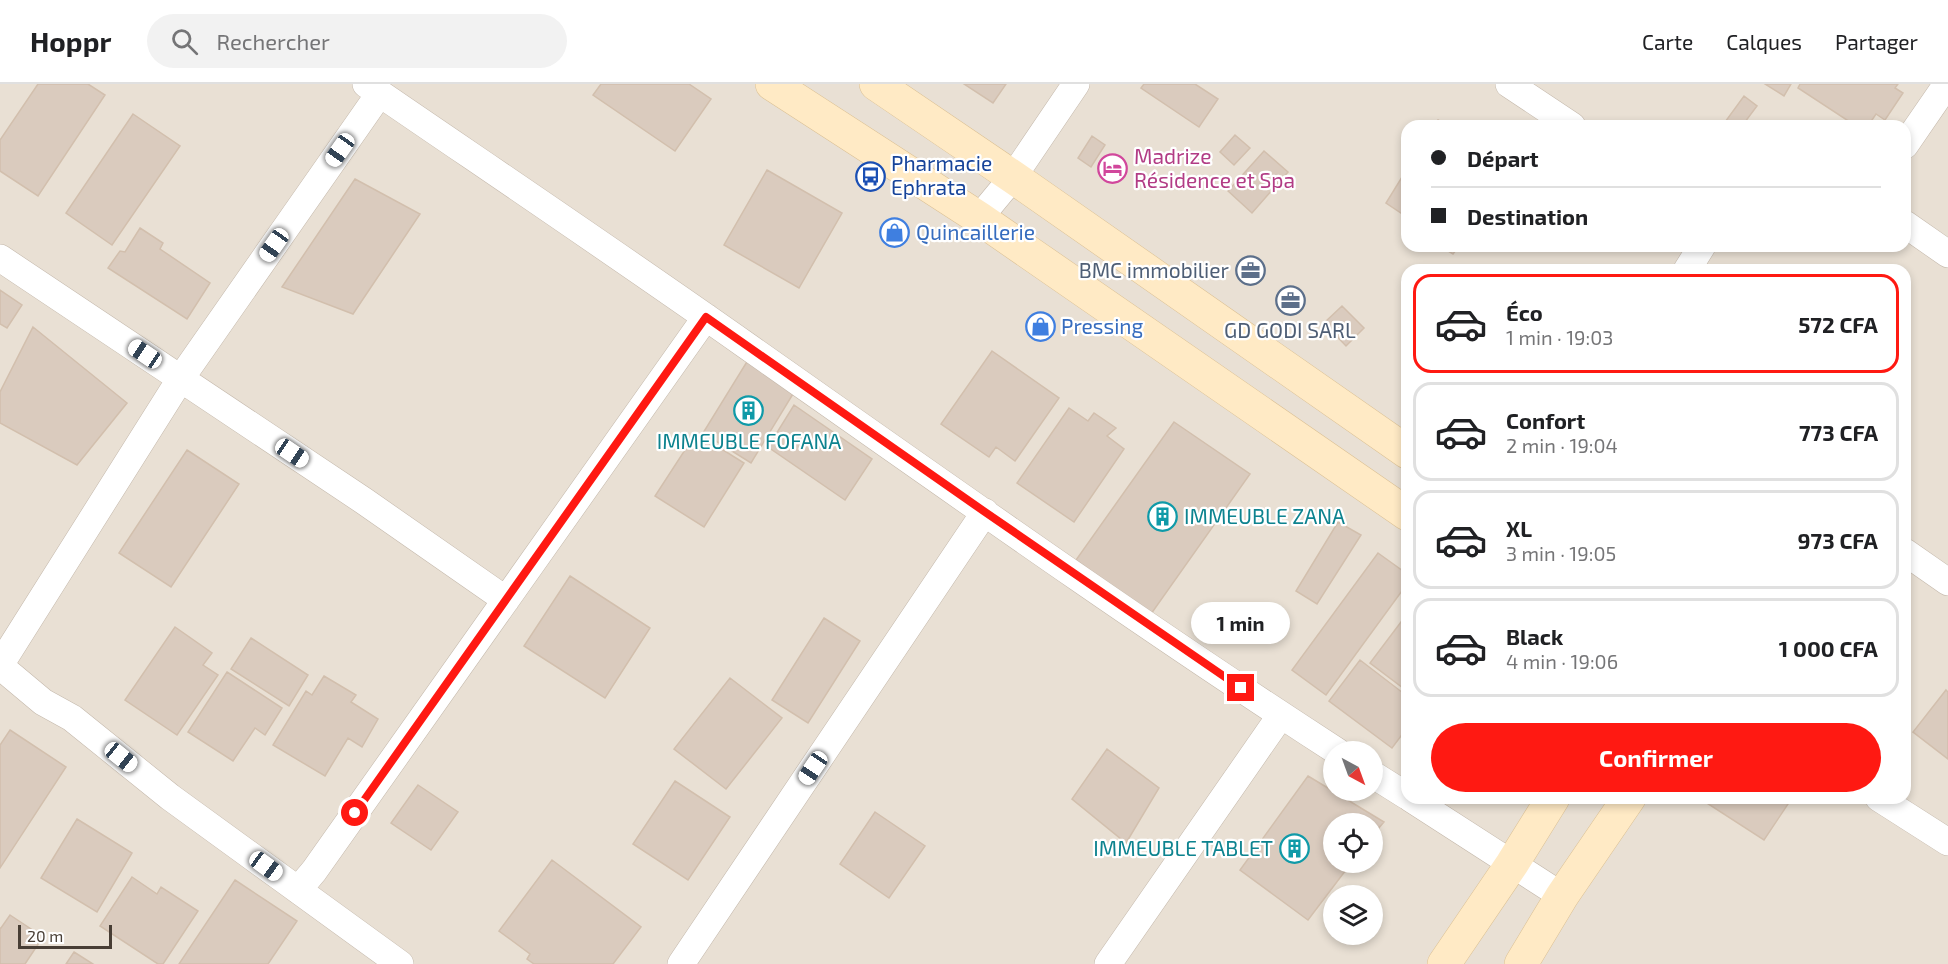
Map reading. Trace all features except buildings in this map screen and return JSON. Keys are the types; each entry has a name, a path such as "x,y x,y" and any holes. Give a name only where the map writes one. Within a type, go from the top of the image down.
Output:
{"main road":[{"path":"772,84 979,218 1401,510"},
{"path":"876,84 1401,448"},
{"path":"1444,964 1512,864 1549,804"},
{"path":"1521,964 1562,896 1625,804"}],"street":[{"path":"979,218 1013,177 1076,84"},
{"path":"1911,136 1947,84"},
{"path":"1514,85 1564,120"},
{"path":"400,964 170,797 72,717 43,702 0,666 181,378 373,89 1323,742"},
{"path":"1911,228 1948,254"},
{"path":"0,258 363,501 506,600"},
{"path":"298,890 314,871 706,317"},
{"path":"681,964 985,512"},
{"path":"1911,556 1948,582"},
{"path":"1108,964 1281,715"},
{"path":"1383,781 1401,793"},
{"path":"1419,804 1562,896"},
{"path":"1888,804 1948,842"}],"shaded area":[{"path":"0,84 1948,84 1948,964 0,964"}],"place":[{"name":"Madrize Résidence et Spa","path":"1113,169"},
{"name":"Pharmacie Ephrata","path":"870,176"},
{"name":"Quincaillerie","path":"895,233"},
{"name":"BMC immobilier","path":"1250,271"},
{"name":"GD GODI SARL","path":"1290,300"},
{"name":"Pressing","path":"1040,327"},
{"name":"IMMEUBLE FOFANA","path":"749,411"},
{"name":"IMMEUBLE ZANA","path":"1163,517"},
{"name":"IMMEUBLE TABLET","path":"1294,849"}],"route":[{"path":"355,813 706,317 1241,688"}]}
